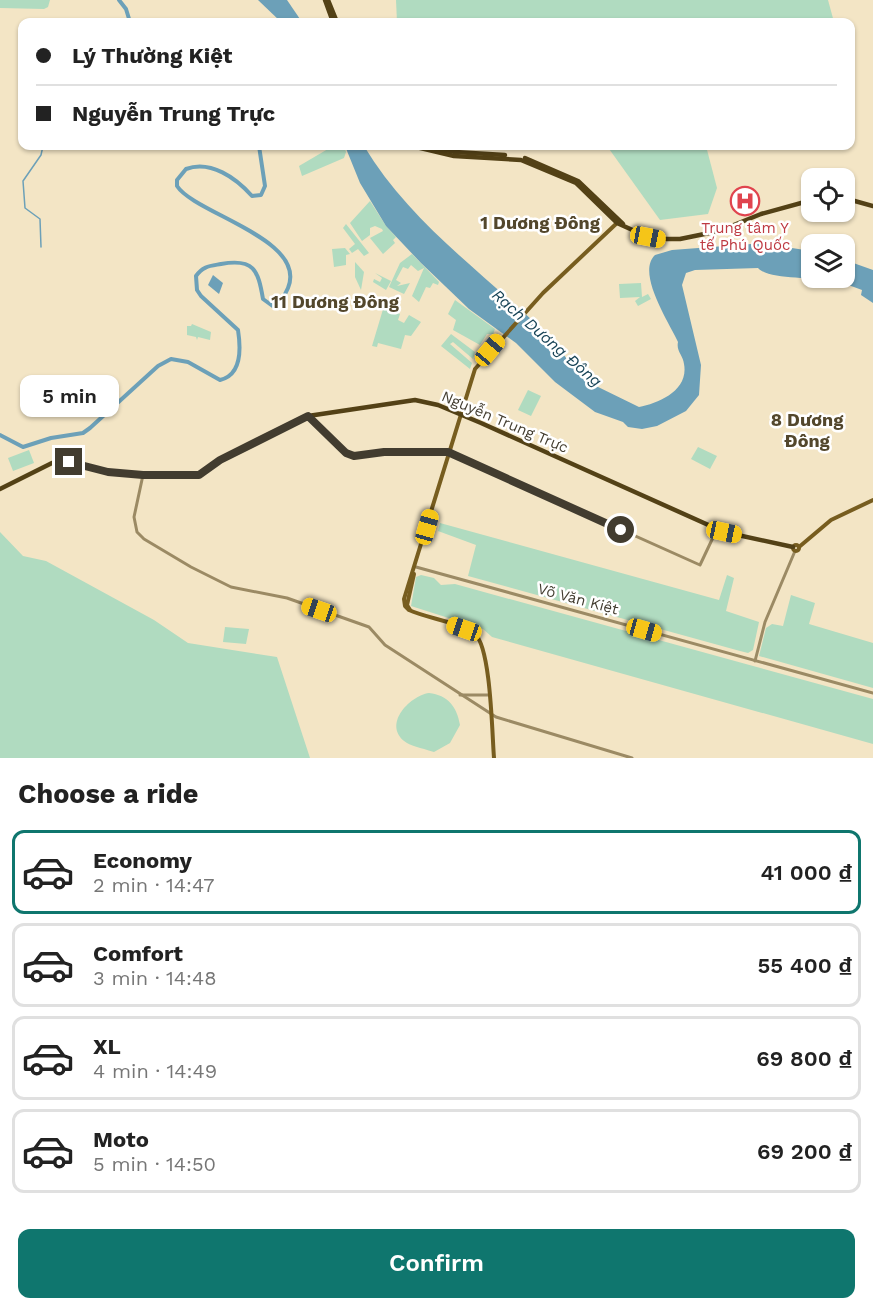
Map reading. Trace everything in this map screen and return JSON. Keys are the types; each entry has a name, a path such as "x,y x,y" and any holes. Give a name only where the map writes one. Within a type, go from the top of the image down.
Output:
{"main road":[{"path":"326,0 333,18"},
{"path":"435,150 510,156 536,164 577,182 618,222 648,237 680,239 719,231 758,215 801,203"},
{"path":"442,150 453,153"},
{"path":"855,201 873,206"},
{"path":"494,758 487,665 480,641 475,633 413,612 407,605 414,573 448,452 475,369 528,309 618,222"},
{"name":"Nguyễn Trung Trực","path":"0,489 52,463 69,462 108,472 143,475 202,474 220,460 308,416 415,400 435,404 460,414 717,529 796,548"},
{"path":"796,548 831,520 873,500"}],"street":[{"path":"308,416 343,451 354,456 384,452 448,452 700,565 717,529"},
{"path":"143,475 133,525 144,539 219,582 287,598 369,627 385,645 496,717 632,758"},
{"path":"755,661 765,622 796,548"},
{"name":"Võ Văn Kiệt","path":"416,567 873,693"},
{"path":"460,695 489,694"}],"green space":[{"path":"0,0 50,0 48,7 44,9 0,8"},
{"path":"396,0 828,0 833,18 397,18"},
{"path":"326,150 345,150 346,152 344,158 302,176 299,166"},
{"path":"610,150 707,150 717,188 708,214 660,220"},
{"path":"370,201 396,237 393,240 395,243 383,254 370,238 383,231 382,229 375,226 370,228 370,235 362,241 350,223"},
{"path":"346,224 369,253 364,256 358,249 352,253 349,249 355,244 343,228"},
{"path":"345,248 350,254 346,255 346,265 334,267 332,249"},
{"path":"412,254 439,282 438,285 433,283 430,288 426,287 419,302 412,296 424,268 418,271 411,265 408,269 403,267 396,280 401,283 397,286 410,283 404,294 389,287 400,263"},
{"path":"355,262 364,272 361,290 355,277"},
{"path":"375,273 391,281 386,290 373,282 374,279 380,282 382,278"},
{"path":"641,283 642,297 648,294 651,299 638,306 635,301 640,297 620,298 619,284"},
{"path":"455,300 495,329 493,334 487,334 480,345 453,330 456,320 448,314"},
{"path":"384,306 400,314 398,320 404,323 409,315 421,322 411,336 405,335 401,349 378,343 377,347 372,346"},
{"path":"192,324 211,332 210,340 198,337 197,340 196,337 187,335 187,326"},
{"path":"451,334 475,352 473,359 453,342 450,344 472,363 470,369 441,346"},
{"path":"528,390 541,396 531,416 518,410"},
{"path":"698,447 717,456 710,469 691,459"},
{"path":"29,450 34,463 13,471 8,458"},
{"path":"440,523 719,600 727,575 734,578 726,611 759,622 753,650 748,653 740,651 468,576 476,545 438,531"},
{"path":"0,532 23,556 46,561 154,620 188,643 277,657 310,758 0,758"},
{"path":"421,575 434,578 441,585 455,584 873,699 873,744 492,637 483,629 411,606 416,577"},
{"path":"791,595 815,603 809,624 873,643 873,688 759,656 766,628 772,624 783,626"},
{"path":"225,627 249,629 246,644 223,642"},
{"path":"429,693 441,696 454,707 460,725 450,743 434,752 407,743 400,736 397,728 397,720 406,706 421,695"}],"water":[{"path":"258,0 287,0 299,18 277,18"},
{"path":"347,150 367,150 403,199 426,224 549,336 577,372 584,371 594,385 639,407 671,394 682,381 684,373 678,342 656,298 649,273 650,263 655,255 672,250 789,241 792,248 801,249 801,277 771,275 758,268 695,270 686,273 682,285 701,365 699,395 686,411 657,426 642,429 628,427 623,422 595,412 555,382 516,343 469,309 386,226 360,183"},
{"path":"855,264 873,270 873,303 861,295 862,290 855,288"},
{"path":"213,275 223,283 219,294 208,285"},
{"path":"53,381 69,392 67,398 61,399 55,408 46,402"}],"waterway":[{"name":"Rạch Dương Đông","path":"119,0 126,9 129,18"},
{"path":"41,247 40,219 25,208 23,181 42,150"},
{"name":"Rạch Dương Đông","path":"0,435 23,447 51,438 83,433 158,366 171,359 188,362 220,380 233,373 240,345 238,330 201,296 197,290 196,276 204,268 213,265 232,263 247,265 252,268 259,280 263,299 274,307 288,288 290,271 282,255 266,242 188,196 177,186 177,180 186,169 205,167 231,177 252,196 261,195 265,186 260,150"}],"place":[{"name":"Trung tâm Y tế Phú Quốc","path":"745,201"}],"district":[{"name":"1 Dương Đông","path":"540,222"},
{"name":"11 Dương Đông","path":"335,301"},
{"name":"8 Dương Đông","path":"807,429"}],"route":[{"path":"69,462 108,472 143,475 199,475 220,460 308,416 343,451 354,456 384,452 448,452 621,530"}]}
